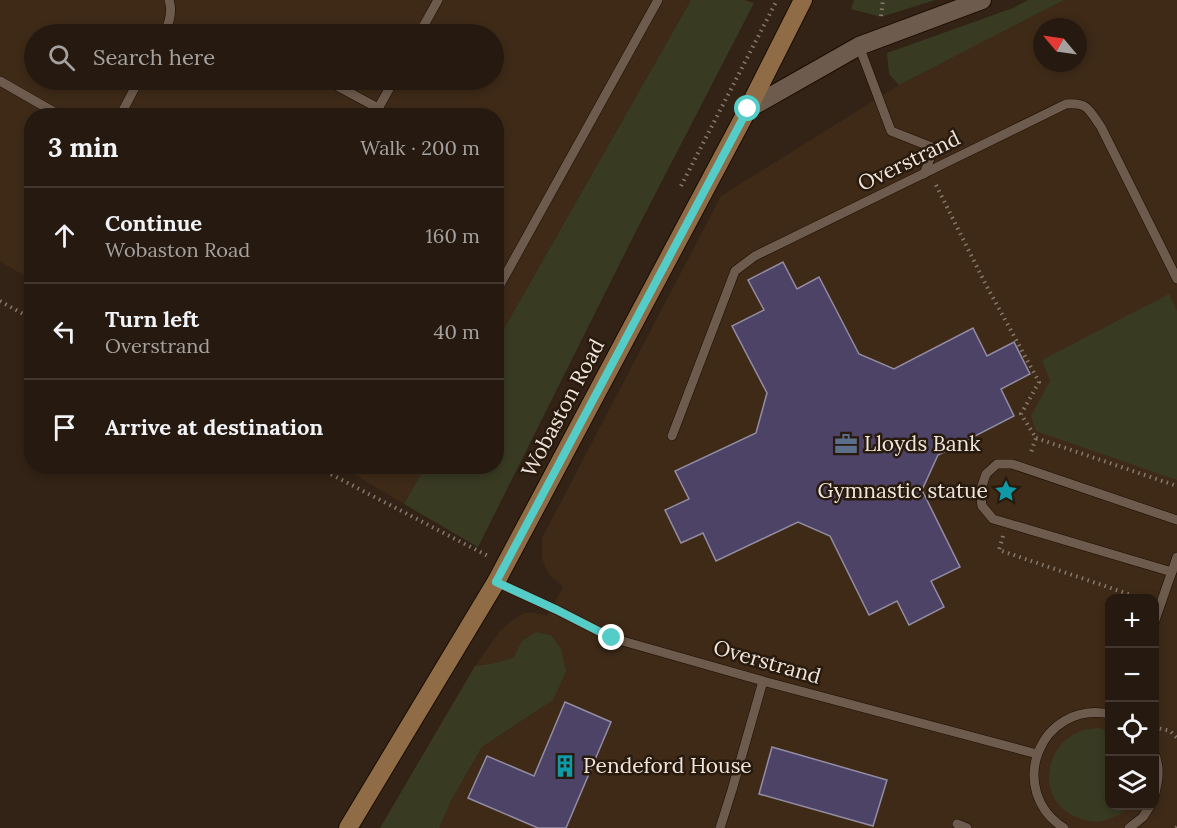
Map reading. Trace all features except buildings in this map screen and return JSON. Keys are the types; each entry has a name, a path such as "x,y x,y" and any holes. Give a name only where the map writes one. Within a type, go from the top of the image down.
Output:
{"street":[{"name":"Wobaston Road","path":"348,828 496,582 748,109 803,0"},
{"path":"748,109 859,46 982,0"}],"lane":[{"path":"169,0 171,6 169,24"},
{"path":"425,24 438,0"},
{"path":"504,278 658,0"},
{"path":"859,46 891,131 934,148 927,172"},
{"path":"0,81 47,108"},
{"path":"124,108 134,90"},
{"path":"342,90 370,108"},
{"path":"378,108 388,90"},
{"name":"Overstrand","path":"672,436 735,272 755,256 1066,104 1079,103 1089,109 1101,127 1177,279"},
{"path":"1172,572 993,519 982,506 980,492 986,474 997,465 1012,464 1177,520"},
{"path":"1159,611 1177,557"},
{"name":"Overstrand","path":"496,582 612,638 763,681 1037,753"},
{"path":"720,828 763,681"},
{"path":"1064,828 1054,822 1042,807 1035,790 1033,772 1037,753 1046,736 1061,723 1079,714 1098,711 1105,713"},
{"path":"1129,828 1143,817 1147,810"},
{"path":"957,824 967,828"}],"path":[{"path":"927,172 1039,382 1021,414 1036,438 1177,486"},
{"path":"0,301 24,314"},
{"path":"1025,468 1036,438"},
{"path":"330,474 488,557"},
{"path":"1008,523 999,550 1128,594"},
{"path":"1159,728 1170,731 1177,738"}],"shaded area":[{"path":"0,0 691,0 504,329 504,108 24,108 24,276 0,261"},
{"path":"1064,0 1177,0 1177,828 439,828 453,797 482,747 553,700 561,649 551,635 536,632 522,641 513,658 475,666 501,630 511,621 524,613 547,616 563,587 549,574 542,560 542,538 721,196 899,85"},
{"path":"354,474 421,474 404,504"}],"green space":[{"path":"691,0 744,0 754,3 634,235 478,547 404,504 421,474 504,474 504,329"},
{"path":"854,0 935,0 881,17 851,9"},
{"path":"1028,0 1064,0 899,85 889,74 887,53 1013,8"},
{"path":"1169,294 1177,311 1177,480 1036,431 1031,416 1050,381 1042,360"},
{"path":"536,632 551,635 561,649 566,671 553,700 482,747 453,797 439,828 380,828 475,666 513,658 522,641"},
{"path":"1099,728 1105,730 1105,810 1125,810 1102,821 1085,820 1063,809 1050,786 1049,773 1052,760 1059,748 1068,738 1083,730"}],"place":[{"name":"Lloyds Bank","path":"846,444"},
{"name":"Gymnastic statue","path":"1006,491"},
{"name":"Pendeford House","path":"565,766"}],"route":[{"path":"612,638 496,582 748,109"}]}
